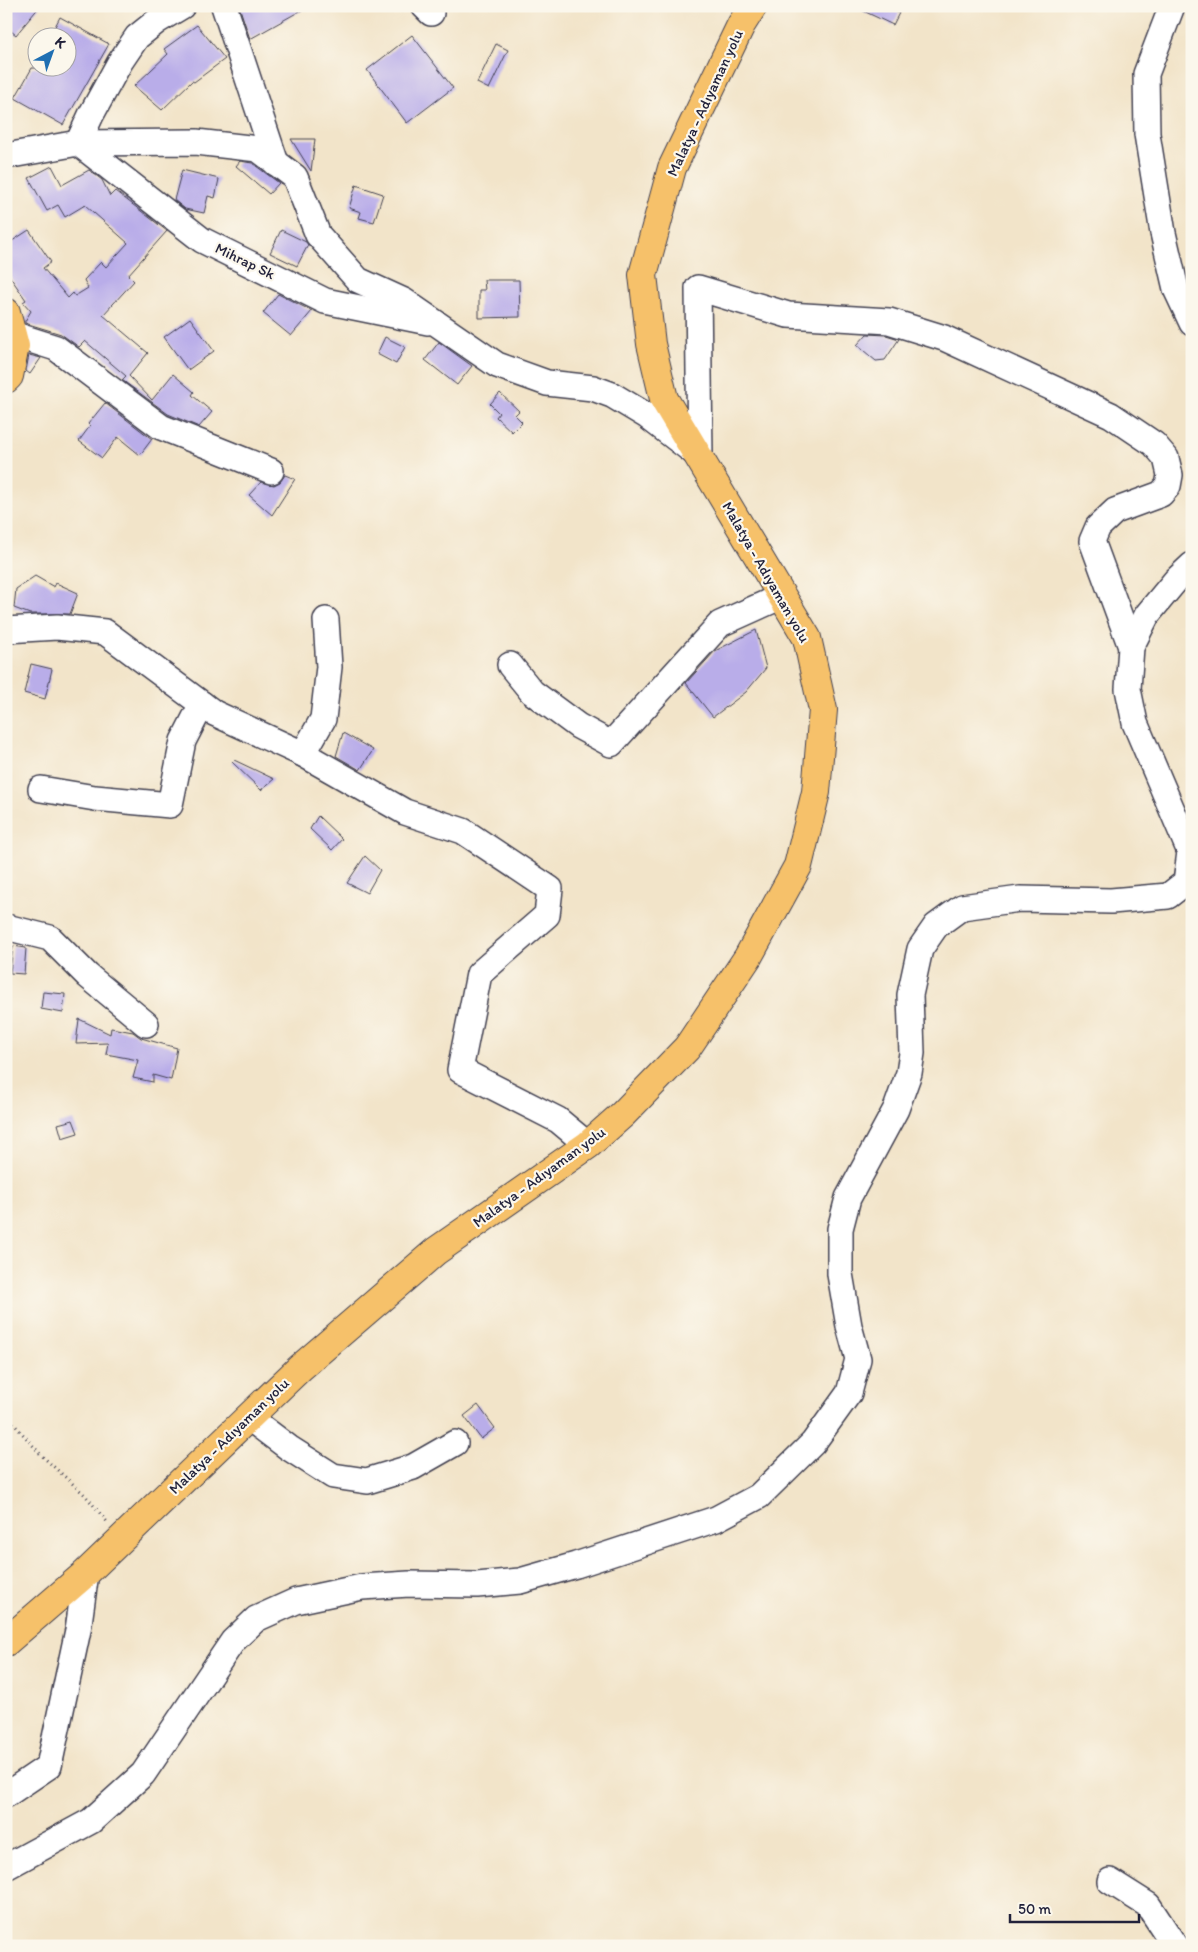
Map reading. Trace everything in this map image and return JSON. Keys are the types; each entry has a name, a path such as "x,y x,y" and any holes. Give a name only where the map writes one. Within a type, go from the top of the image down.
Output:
{"main road":[{"name":"Malatya - Adıyaman yolu","path":"6,1642 86,1574 300,1368 436,1252 588,1145 623,1114 687,1048 748,957 798,866 816,792 823,710 807,638 664,399 651,344 643,275 672,168 741,25 753,6"},
{"path":"6,379 9,376 15,346 9,323"}],"street":[{"path":"78,143 120,62 137,37 157,21 182,6"},
{"path":"224,6 276,162"},
{"path":"1172,6 1146,74 1146,134 1163,233 1176,289 1192,323"},
{"path":"6,156 78,143 196,142 258,149 295,177 318,235 358,280 404,301 496,365 547,383 594,388 612,395 647,416 699,457"},
{"name":"Mihrap Sk","path":"78,143 202,240 326,300 438,324"},
{"path":"699,457 698,288 788,315 888,321 944,338 1110,415 1154,444 1166,458 1170,475 1168,486 1160,494 1115,511 1098,527 1092,541 1131,647"},
{"path":"9,323 56,348 161,427 271,470"},
{"path":"6,1868 91,1821 143,1774 233,1641 256,1619 296,1601 362,1587 409,1584 477,1585 511,1581 576,1565 716,1519 758,1496 814,1443 849,1394 858,1358 849,1326 840,1274 840,1229 848,1198 896,1109 909,1073 912,1052 910,995 920,949 936,926 962,906 1020,900 1111,901 1168,896 1186,882 1190,852 1135,723 1128,689 1131,647 1147,614 1176,580 1192,565"},
{"path":"510,665 532,692 578,726 611,744 720,624 782,596"},
{"path":"303,754 323,719 329,667 326,620"},
{"path":"6,630 57,626 105,632 214,713 303,754 405,812 463,831 550,889 547,915 480,974 460,1070 558,1120 588,1145"},
{"path":"41,789 95,798 170,806 183,741 202,704"},
{"path":"6,927 50,938 88,976 146,1024"},
{"path":"248,1417 289,1448 333,1476 367,1481 413,1467 455,1443"},
{"path":"6,1795 48,1766 78,1630 86,1574"},
{"path":"1110,1881 1148,1905 1175,1946"}],"path":[{"path":"6,1404 13,1423 42,1456 85,1495 121,1539"}],"building":[{"path":"6,6 40,6 16,35 6,27"},
{"path":"239,6 309,6 250,39"},
{"path":"853,6 885,6 899,13 893,25"},
{"path":"60,17 109,44 63,125 15,98 28,75 28,78 78,78 78,28 54,28"},
{"path":"197,25 225,59 194,82 192,81 162,110 134,86 168,54 164,49"},
{"path":"412,35 453,88 407,123 367,70"},
{"path":"496,44 508,50 489,89 477,83"},
{"path":"291,139 315,139 311,171"},
{"path":"240,161 252,163 279,183 269,194 236,166"},
{"path":"52,166 62,185 89,170 102,180 110,196 115,191 167,231 128,275 134,281 103,315 148,353 129,376 152,400 173,374 194,392 192,395 212,412 199,427 168,414 122,380 126,376 85,341 79,347 61,334 25,323 31,311 23,302 26,300 6,271 6,245 29,230 51,262 43,268 68,298 73,293 75,296 88,288 84,280 101,262 106,267 128,243 85,205 65,217 58,205 47,211 29,178"},
{"path":"182,170 219,179 215,198 208,196 204,213 185,209 174,200"},
{"path":"356,185 383,194 374,222 359,218 361,212 349,208"},
{"path":"281,230 306,242 308,245 297,266 270,253"},
{"path":"484,280 519,280 520,317 479,318 479,290 485,290"},
{"path":"278,294 312,311 291,336 263,313"},
{"path":"190,318 214,351 188,370 164,337"},
{"path":"867,334 886,335 899,339 885,360 876,361 857,345"},
{"path":"385,337 405,347 396,364 377,354"},
{"path":"439,342 472,366 457,385 425,360"},
{"path":"29,355 41,358 30,374 26,371"},
{"path":"500,393 519,411 515,415 522,422 512,432 496,417 499,413 490,404"},
{"path":"105,403 152,439 140,455 118,437 102,458 79,441 90,426 88,424"},
{"path":"285,475 295,479 272,515 249,495 261,482 274,485 280,482"},
{"path":"35,576 54,587 56,583 78,593 70,614 30,614 14,608 16,589"},
{"path":"756,630 766,668 746,692 713,717 686,683 715,651"},
{"path":"31,664 52,669 45,699 24,693"},
{"path":"343,733 373,750 360,770 336,756"},
{"path":"234,760 274,779 261,790 232,762"},
{"path":"318,816 342,839 332,850 310,829"},
{"path":"365,856 380,870 367,893 347,883"},
{"path":"13,946 26,948 24,974 10,973"},
{"path":"43,992 65,994 63,1013 41,1009"},
{"path":"79,1019 110,1034 111,1028 133,1032 141,1038 177,1048 171,1080 153,1075 153,1082 133,1078 138,1060 106,1054 108,1043 76,1044"},
{"path":"73,1120 78,1133 62,1138 58,1124"},
{"path":"478,1405 495,1428 481,1439 464,1416"}]}
